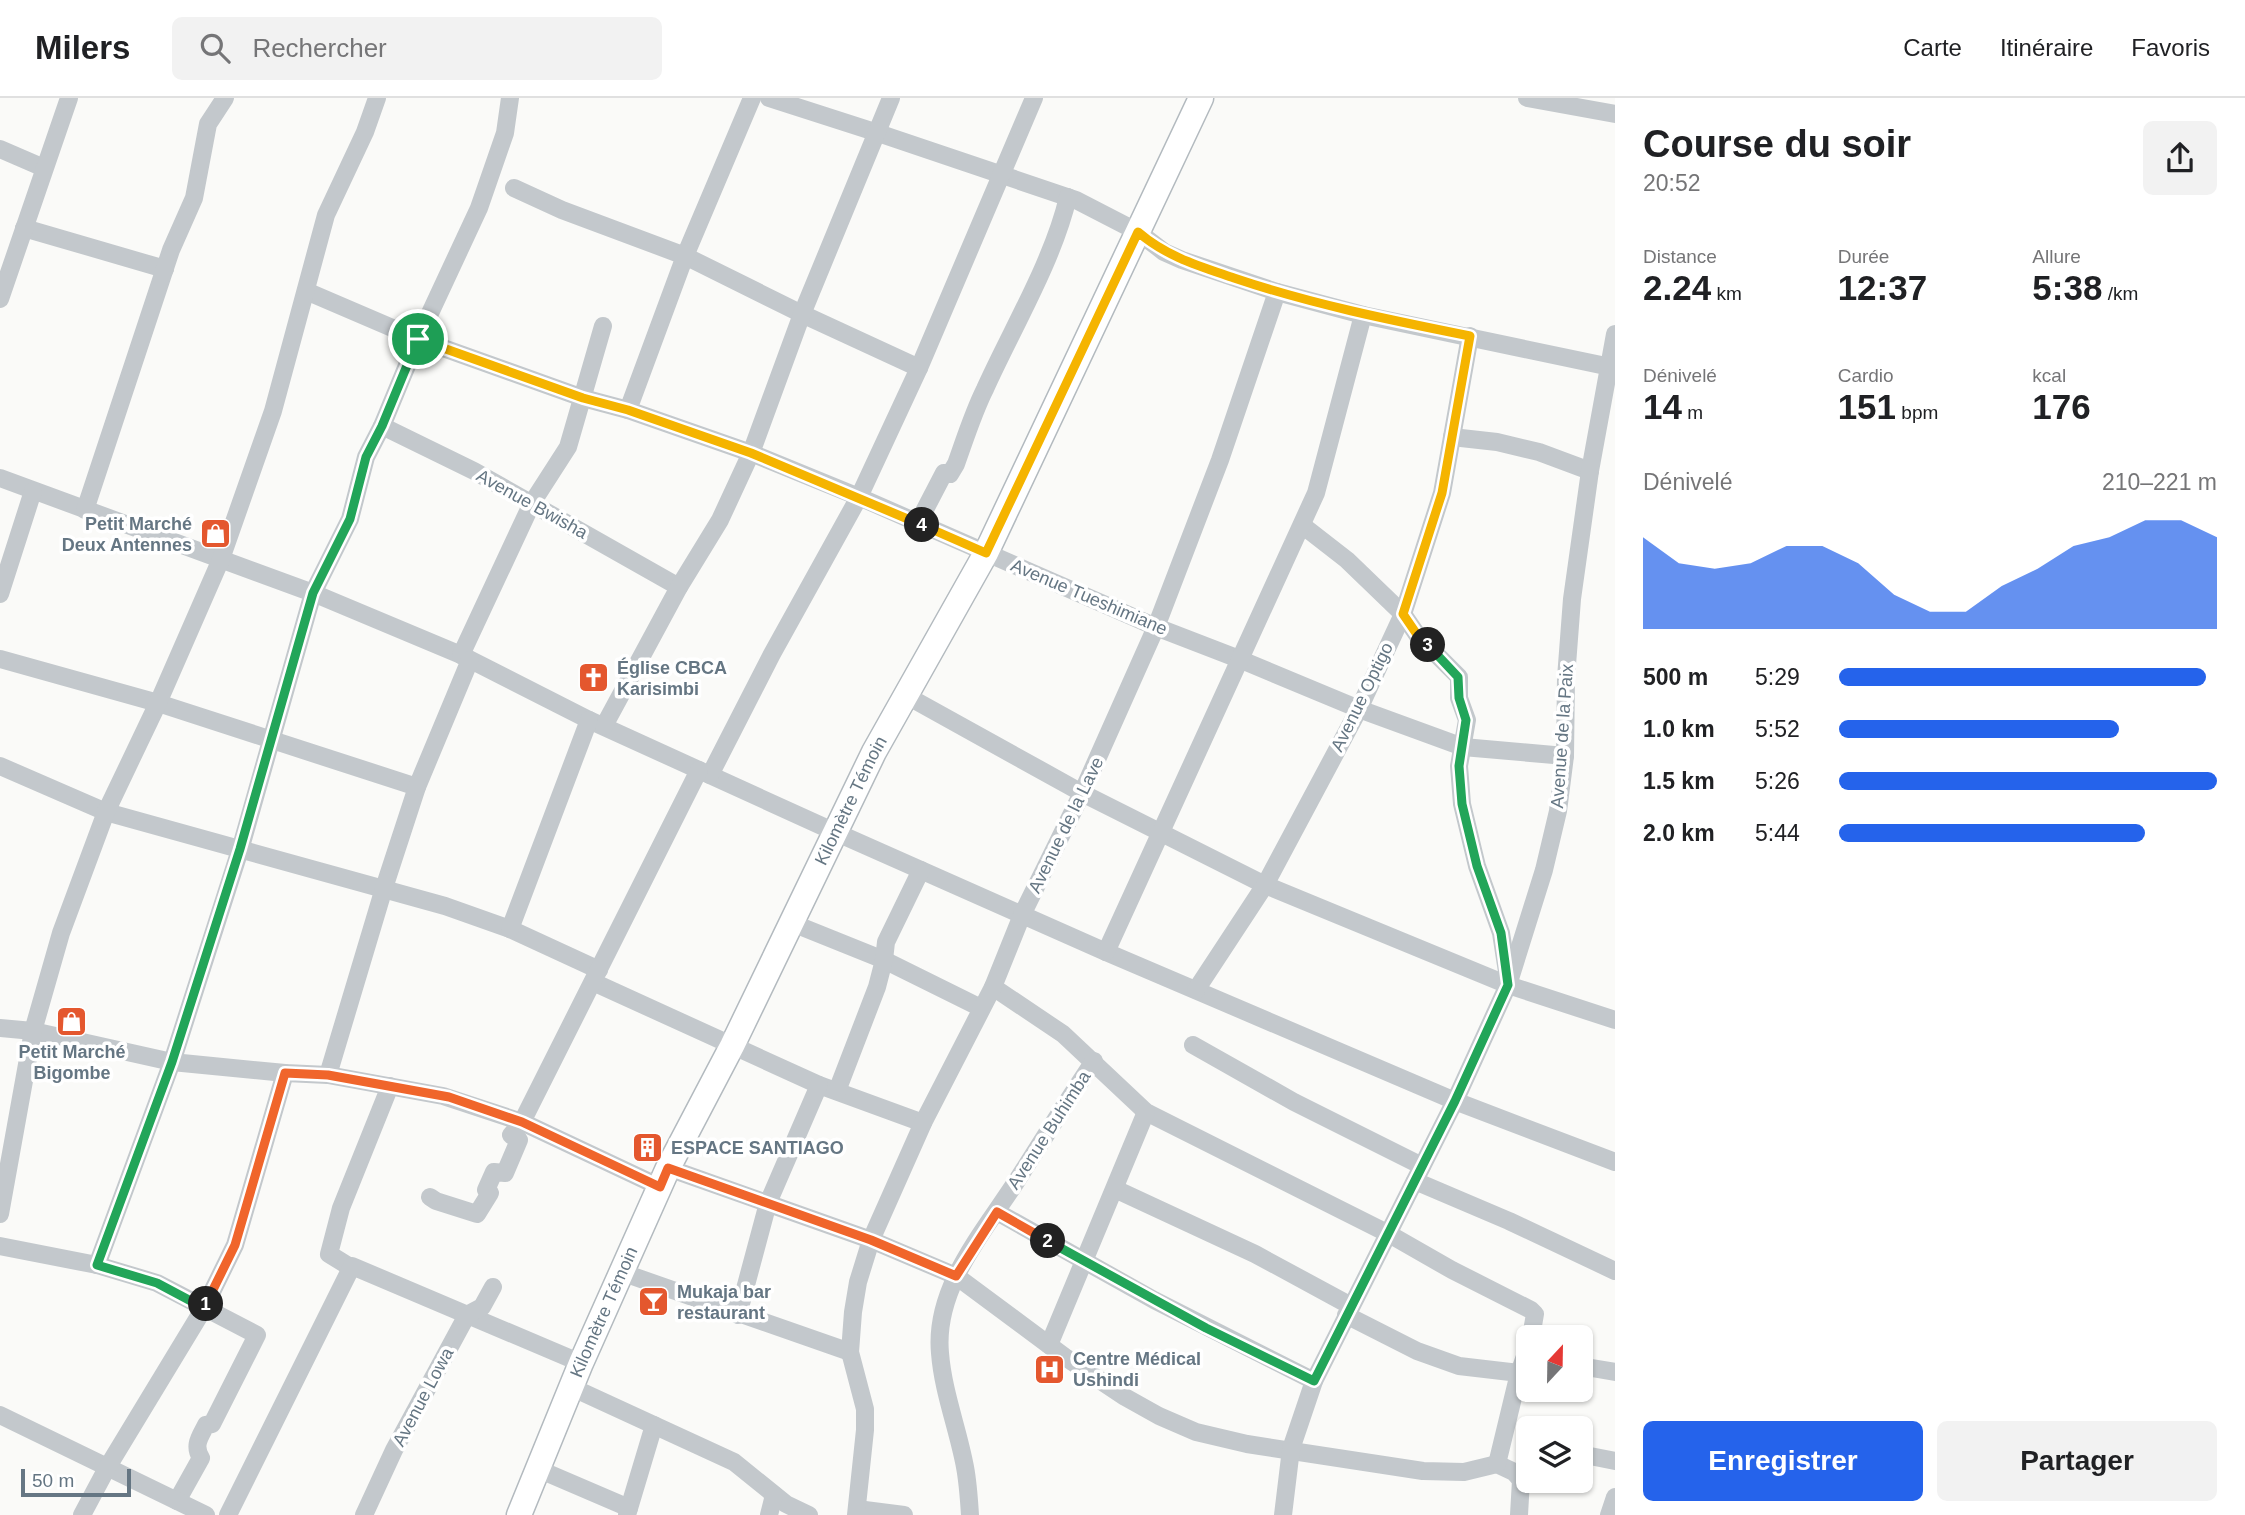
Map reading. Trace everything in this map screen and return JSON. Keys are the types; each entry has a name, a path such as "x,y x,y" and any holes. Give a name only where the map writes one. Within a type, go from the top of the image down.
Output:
{"main road":[{"name":"Kilomètre Témoin","path":"519,1515 581,1363 664,1178 732,1046 874,752 986,553 1201,98"}],"street":[{"path":"0,299 69,98"},
{"path":"85,510 165,269 194,198 208,124 225,98"},
{"path":"0,1214 33,1031 61,933 106,811 158,703 221,559 273,411 328,209 365,132 377,98"},
{"path":"97,1265 172,1062 240,849 313,593 350,519 364,462 479,208 505,133 510,98"},
{"path":"628,410 685,256 752,98"},
{"path":"769,98 1068,197 1138,232 1164,252 1277,292 1363,315 1612,367"},
{"path":"510,929 597,723 720,520 751,453 802,314 891,98"},
{"path":"430,1197 477,1214 490,1193 486,1190 494,1172 505,1172 519,1140 511,1135 522,1122 704,772 859,497 919,368 1034,98"},
{"path":"1527,98 1615,114"},
{"path":"0,149 44,168"},
{"path":"514,188 562,210 685,256 919,368"},
{"path":"918,523 944,473 950,474 956,464 984,391 1050,250 1068,197"},
{"path":"24,228 165,269"},
{"name":"Avenue Tueshimiane","path":"306,291 418,339 583,398 628,410 751,453 859,497 1156,627 1359,709 1463,747 1565,756"},
{"name":"Avenue de la Lave","path":"857,1512 866,1430 865,1409 850,1352 858,1282 871,1240 923,1123 993,987 1022,915 1082,793 1156,627 1220,460 1277,292"},
{"path":"1106,952 1316,493 1363,315"},
{"path":"328,1075 417,787 465,657 532,503 568,447 603,326"},
{"name":"Avenue de la Paix","path":"1283,1515 1291,1449 1314,1381 1455,1101 1508,985 1544,870 1558,811 1565,756 1566,678 1572,599 1590,471 1612,367 1615,334"},
{"name":"Avenue Optigo","path":"1196,990 1265,885 1359,709 1403,614 1442,493 1470,336"},
{"name":"Avenue Bwisha","path":"382,426 532,503 679,587"},
{"path":"1452,437 1529,449 1590,471"},
{"path":"0,478 313,593 465,657 597,723 1106,952 1455,1101 1615,1162"},
{"path":"0,594 33,491"},
{"path":"1302,525 1347,560 1403,614 1418,636 1458,677 1459,698 1466,720 1459,781 1462,804 1477,866 1501,933 1508,985"},
{"path":"0,659 158,703 417,787"},
{"path":"907,696 1082,793 1265,885 1508,985 1615,1020"},
{"path":"0,766 106,811 384,888 510,929 732,1046 819,1085 923,1123"},
{"path":"837,1091 877,986 886,942 921,870"},
{"path":"792,923 884,960 981,1008"},
{"path":"993,987 1054,1028 1094,1061 1146,1112 1389,1234 1531,1310 1535,1314 1534,1325"},
{"path":"0,1028 33,1031 172,1062 328,1075 449,1097 522,1122 664,1178 768,1203 871,1240 956,1276 1125,1397 1196,1432 1247,1444 1423,1471 1464,1472 1497,1464 1514,1472 1521,1480 1519,1515"},
{"path":"1193,1045 1419,1174 1508,1221 1615,1271"},
{"name":"Avenue Buhimba","path":"970,1515 965,1466 944,1381 940,1326 956,1276 1094,1061"},
{"path":"82,1515 107,1468 204,1308 235,1245 285,1073"},
{"path":"738,1314 768,1203 819,1085"},
{"path":"390,1086 341,1208 329,1254 350,1267 354,1266 581,1363"},
{"path":"1049,1345 1146,1112"},
{"path":"1115,1189 1255,1254 1417,1351 1459,1366 1516,1371"},
{"path":"997,1212 1206,1328 1314,1381"},
{"path":"0,1246 97,1265 157,1283 257,1335 212,1424 206,1425 197,1443 201,1458 177,1501"},
{"path":"228,1515 350,1267"},
{"path":"621,1272 850,1352"},
{"name":"Avenue Lowa","path":"364,1515 394,1450 467,1315 482,1307 493,1287"},
{"path":"1593,1368 1615,1372"},
{"path":"571,1387 734,1462 786,1504 809,1515"},
{"path":"1497,1464 1516,1397"},
{"path":"0,1415 206,1515"},
{"path":"538,1469 628,1511 654,1425"},
{"path":"1593,1457 1615,1461"},
{"path":"769,1515 774,1495"},
{"path":"1609,1515 1615,1497"},
{"path":"857,1512 904,1515"}],"place":[{"name":"Petit Marché Deux Antennes","path":"215,534"},
{"name":"Église CBCA Karisimbi","path":"594,678"},
{"name":"Petit Marché Bigombe","path":"72,1022"},
{"name":"ESPACE SANTIAGO","path":"648,1148"},
{"name":"Mukaja bar restaurant","path":"654,1302"},
{"name":"Centre Médical Ushindi","path":"1050,1369"}],"route":[{"path":"1138,232 1164,252 1182,260 1277,292 1363,315 1470,336 1442,493 1403,614 1418,636 1458,677 1459,698 1466,720 1459,766 1462,804 1477,866 1501,933 1508,985 1455,1101 1314,1381 1206,1328 997,1212 956,1276 871,1240 668,1168 660,1187 522,1122 449,1097 328,1075 285,1073 235,1245 204,1308 157,1283 97,1265 172,1062 240,849 313,593 350,519 366,457 382,426 418,339 583,398 628,410 751,453 986,553 1138,232"}]}
